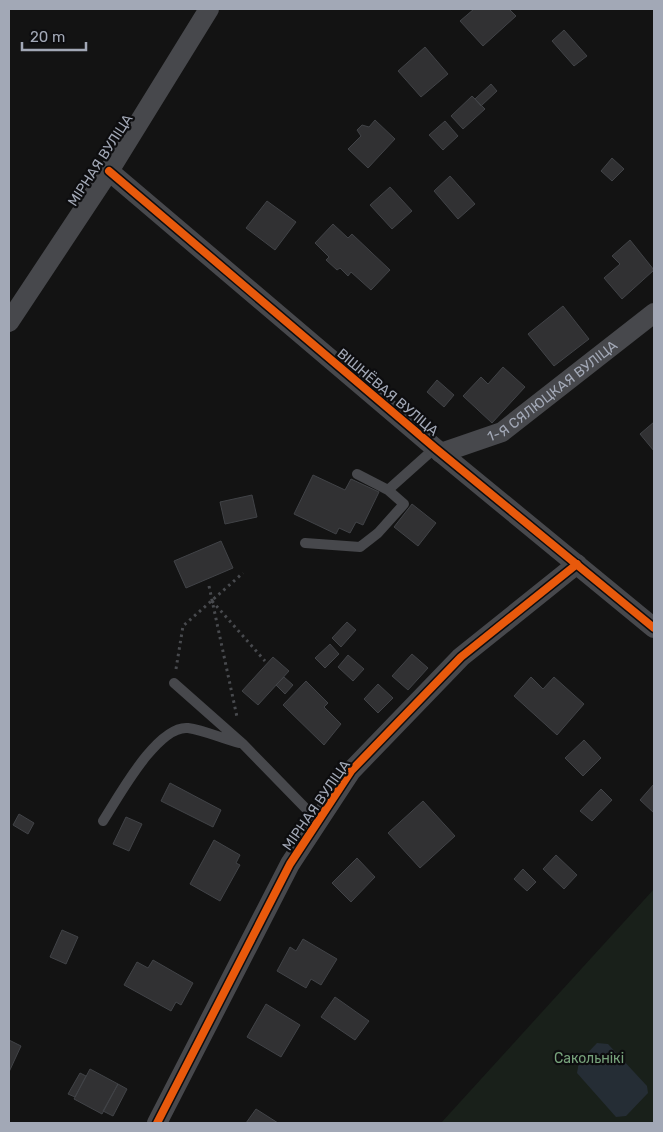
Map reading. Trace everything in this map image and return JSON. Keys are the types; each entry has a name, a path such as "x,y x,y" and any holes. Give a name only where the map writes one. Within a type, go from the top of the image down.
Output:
{"street":[{"name":"МІРНАЯ ВУЛІЦА","path":"9,322 109,171 209,9"},
{"name":"ВІШНЁВАЯ ВУЛІЦА","path":"109,171 438,451 654,628"},
{"name":"1-Я СЯЛЮЦКАЯ ВУЛІЦА","path":"438,451 502,432 654,313"},
{"name":"МІРНАЯ ВУЛІЦА","path":"157,1123 290,864 351,771 461,657 577,564"}],"lane":[{"path":"388,490 438,451"},
{"path":"305,543 360,547 378,533 404,504 388,490 357,474"},
{"path":"174,683 242,744 318,821"},
{"path":"103,821 146,756 164,735 186,728 242,744"}],"path":[{"path":"174,683 183,626 243,572"},
{"path":"209,586 242,744"},
{"path":"212,601 265,661"}],"green space":[{"name":"Сакольнікі","path":"654,889 654,1123 441,1123"}],"shaded area":[{"path":"597,1043 608,1044 647,1086 648,1093 626,1116 616,1117 577,1073 579,1062"}],"building":[{"path":"474,9 509,9 516,16 483,46 460,21"},
{"path":"564,30 587,56 574,66 552,41"},
{"path":"425,47 448,74 421,97 398,71"},
{"path":"491,84 497,91 481,106 475,99"},
{"path":"472,96 485,109 463,129 451,116"},
{"path":"375,120 395,139 368,168 348,149 361,136 357,130 362,125 369,127"},
{"path":"445,121 458,136 443,150 429,135"},
{"path":"612,158 624,169 612,181 601,171"},
{"path":"450,176 475,204 458,219 434,191"},
{"path":"390,187 412,211 392,229 370,205"},
{"path":"267,201 296,222 275,250 246,228"},
{"path":"333,224 348,238 352,234 390,270 371,290 351,272 348,276 340,268 337,270 326,260 329,257 315,243"},
{"path":"630,240 654,270 622,299 604,278 620,264 612,256"},
{"path":"563,306 589,339 554,366 528,334"},
{"path":"503,367 525,387 492,423 463,396 481,377 488,384"},
{"path":"437,380 454,395 444,407 427,392"},
{"path":"654,422 654,451 640,434"},
{"path":"313,475 345,490 351,479 379,492 363,525 356,522 350,533 339,528 336,534 294,514"},
{"path":"252,495 257,517 225,524 220,502"},
{"path":"412,504 436,523 418,546 394,527"},
{"path":"221,541 233,568 186,588 174,561"},
{"path":"347,622 356,630 341,647 332,638"},
{"path":"330,644 339,654 325,668 315,658"},
{"path":"412,654 428,668 408,690 392,676"},
{"path":"348,655 364,669 353,681 338,667"},
{"path":"273,657 289,671 258,705 242,691"},
{"path":"284,677 293,685 285,694 276,685"},
{"path":"531,677 543,689 554,677 584,704 557,735 514,696"},
{"path":"306,681 328,703 324,707 341,724 324,745 283,705"},
{"path":"378,684 393,698 378,713 364,699"},
{"path":"584,740 601,758 583,776 565,758"},
{"path":"170,783 221,810 213,827 161,801"},
{"path":"654,784 654,813 640,800"},
{"path":"601,789 612,800 592,821 580,811"},
{"path":"423,801 455,836 420,868 388,833"},
{"path":"19,814 34,823 28,834 13,825"},
{"path":"126,817 142,824 129,851 113,844"},
{"path":"214,840 240,855 236,863 240,865 220,901 190,884"},
{"path":"556,855 577,875 564,889 543,869"},
{"path":"357,858 375,877 351,902 332,883"},
{"path":"523,869 536,882 527,891 514,879"},
{"path":"62,930 78,937 66,964 50,957"},
{"path":"303,939 337,959 321,985 311,979 306,988 277,971 290,947 296,951"},
{"path":"153,960 193,983 181,1005 176,1002 171,1011 124,985 137,962 148,968"},
{"path":"335,997 369,1021 355,1040 321,1017"},
{"path":"266,1004 300,1025 281,1057 247,1037"},
{"path":"9,1040 21,1046 9,1072"},
{"path":"90,1069 118,1084 102,1114 74,1099"},
{"path":"80,1073 86,1076 75,1097 68,1094"},
{"path":"118,1084 127,1089 113,1116 103,1111"},
{"path":"256,1109 278,1123 246,1123"}],"cycle path":[{"path":"109,171 435,448 654,628"},
{"path":"157,1123 290,864 351,771 461,657 577,564"}]}
